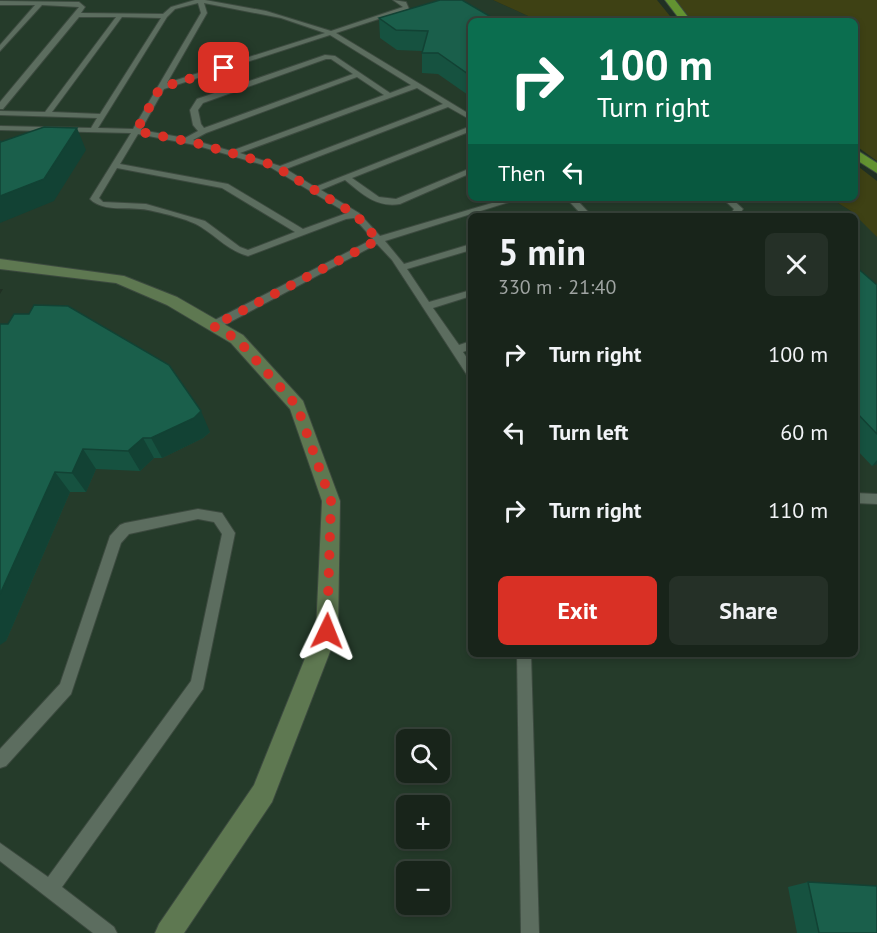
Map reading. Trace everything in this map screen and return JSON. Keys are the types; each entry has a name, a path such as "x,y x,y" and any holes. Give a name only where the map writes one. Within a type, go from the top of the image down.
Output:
{"highway":[{"path":"670,0 684,18"},
{"path":"858,155 877,169"}],"street":[{"path":"0,264 119,279 172,301 237,339 297,406 331,501 327,631 263,794 168,933"}],"lane":[{"path":"160,88 407,8 404,3 396,0"},
{"path":"201,1 204,13 136,131 97,190 94,199 101,204 146,207 202,223 237,249 248,253 345,216 356,215"},
{"path":"93,130 165,16 173,9 201,1 259,10 300,20 331,33 468,116"},
{"path":"0,3 79,4 81,7 77,15 0,107"},
{"path":"0,49 40,3"},
{"path":"77,15 165,16"},
{"path":"47,114 121,15"},
{"path":"203,131 197,125 194,110 200,101 325,57 333,57 390,96"},
{"path":"186,141 203,131 358,74"},
{"path":"232,153 418,85"},
{"path":"280,169 449,104"},
{"path":"0,113 102,116"},
{"path":"0,128 136,131 232,153 280,169 356,215 401,268 468,368"},
{"path":"315,190 468,129"},
{"path":"114,165 225,186 302,232"},
{"path":"346,177 378,201 387,204 397,202 468,171"},
{"path":"213,326 378,240 508,201"},
{"path":"572,201 581,213"},
{"path":"730,201 739,209 736,213"},
{"path":"401,268 468,249"},
{"path":"427,306 468,294"},
{"path":"456,350 468,346"},
{"path":"858,498 877,499"},
{"path":"0,760 66,689 115,540 125,529 198,514 218,517 229,533 198,684 50,889"},
{"path":"524,657 530,933"},
{"path":"0,851 108,933"}],"shaded area":[{"path":"0,0 493,0 532,18 468,18 468,201 835,201 851,211 853,213 468,213 468,657 858,657 858,217 877,237 877,933 0,933 0,294 3,289 0,289"}],"green space":[{"path":"493,0 657,0 672,18 532,18"},
{"path":"675,0 877,0 877,161 858,147 858,18 690,18"},
{"path":"858,166 877,181 877,237 858,218 858,213 835,201 858,201"}],"building":[{"path":"440,0 462,0 493,18 468,18 468,74 438,53 422,53 428,31 396,30 379,18"},
{"path":"44,127 77,128 44,179 0,196 0,141"},
{"path":"858,269 877,285 877,434 858,414"},
{"path":"34,305 68,306 169,365 201,411 194,418 151,438 143,438 128,451 83,449 72,473 55,472 0,594 0,324 8,324 14,314 29,314"},
{"path":"808,882 877,886 877,933 819,933"}],"route":[{"path":"224,68 160,88 136,131 196,143 273,165 356,215 378,240 213,326 237,339 297,406 331,501 327,631"}]}
